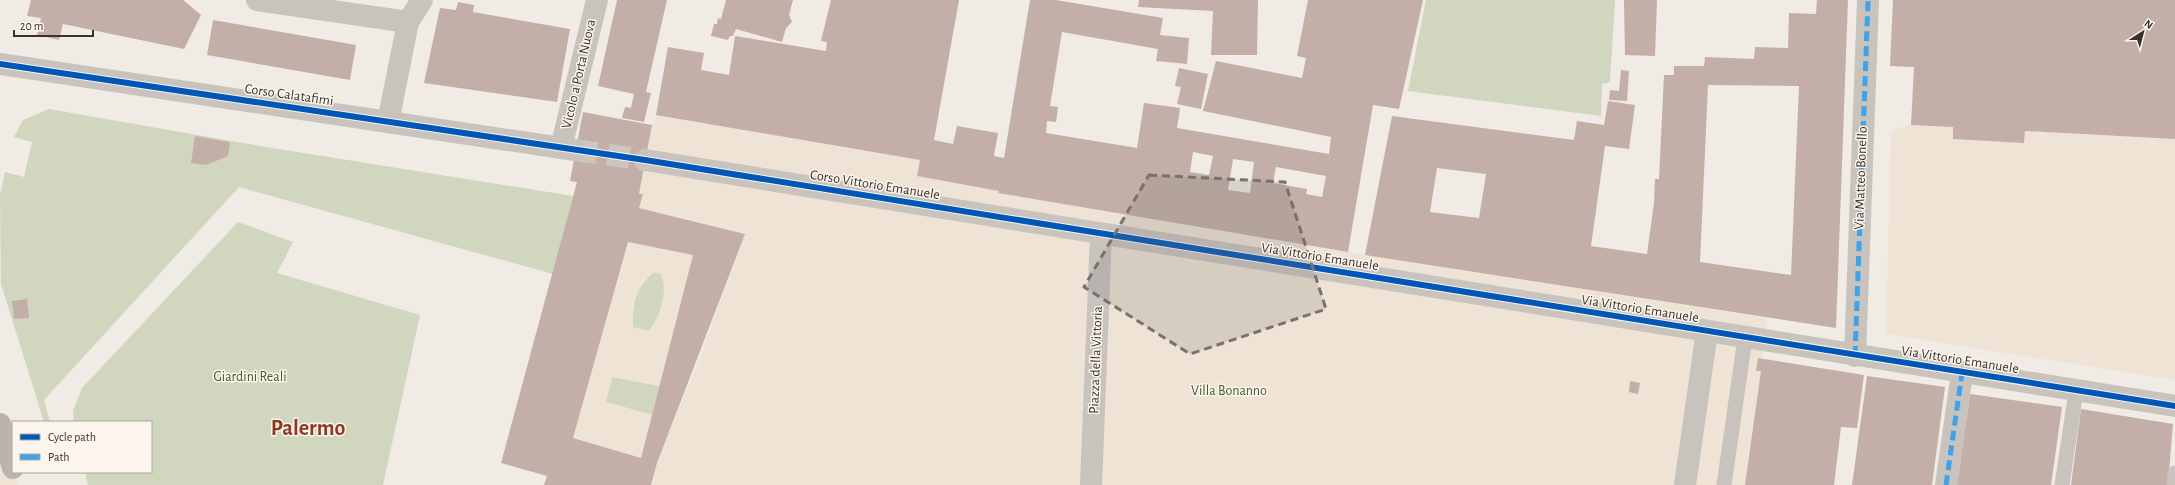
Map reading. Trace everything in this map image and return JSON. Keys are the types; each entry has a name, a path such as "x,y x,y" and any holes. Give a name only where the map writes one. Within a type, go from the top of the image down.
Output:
{"main road":[{"path":"0,424 12,465"},
{"path":"14,473 18,485"}],"street":[{"path":"257,0 408,22"},
{"path":"388,122 408,22 422,0"},
{"name":"Vicolo a Porta Nuova","path":"568,149 597,0"},
{"name":"Via Matteo Bonello","path":"1855,356 1868,0"},
{"name":"Corso Calatafimi","path":"0,64 568,149"},
{"name":"Corso Vittorio Emanuele","path":"645,160 1101,234"},
{"name":"Via Vittorio Emanuele","path":"1101,234 1855,356 2175,406"},
{"name":"Piazza della Vittoria","path":"1091,485 1101,234"},
{"path":"1685,485 1707,332"},
{"path":"1946,485 1962,373"}],"lane":[{"path":"1724,485 1745,338"},
{"path":"2062,485 2076,391"},
{"path":"2174,485 2175,473"}],"highlighted area":[{"path":"1149,175 1285,182 1326,309 1190,354 1084,287"}],"green space":[{"path":"1426,0 1615,0 1610,82 1602,84 1601,116 1408,91"},
{"path":"49,109 260,146 573,196 553,274 239,187 44,400 50,421 44,421 1,284 0,195 5,172 24,177 32,142 14,137 23,120"},
{"name":"Giardini Reali","path":"238,222 293,242 277,273 420,315 383,485 88,485 85,473 152,473 152,421 74,421 73,411 82,388"},
{"path":"654,272 662,274 664,297 660,311 649,332 633,327 633,311 636,296 639,290"},
{"path":"612,377 660,386 652,415 606,402"}],"shaded area":[{"path":"656,115 920,160 917,175 999,191 999,193 1348,252 1767,318 1745,485 651,485 657,463 703,350 745,234 677,216 639,208 642,194 639,194 652,125"},
{"path":"1911,125 1953,127 1953,139 2024,143 2025,131 2175,139 2175,380 1886,334 1891,131"},
{"path":"628,242 693,255 660,386 612,377 606,402 652,415 641,458 573,438","holes":["654,272 661,274 665,289 660,313 649,331 633,327 632,306 642,282"]},
{"path":"0,424 12,465 12,473 14,473 18,485 0,485"}],"building":[{"path":"31,0 183,0 201,15 184,49 63,24 59,40 37,35 41,18 27,16"},
{"path":"617,0 667,0 646,92 651,93 644,122 622,118 625,107 631,108 634,94 598,86"},
{"path":"726,0 793,0 789,15 792,22 786,28 782,42 736,29 733,36 730,36 728,40 711,36 714,24 717,24 718,18 721,19"},
{"path":"831,0 959,0 934,140 953,144 957,126 998,133 994,156 1004,158 1030,0 1056,0 1163,18 1160,35 1189,38 1187,64 1156,61 1158,49 1062,32 1050,106 1058,107 1056,122 1047,121 1046,133 1137,148 1144,103 1180,108 1177,128 1329,154 1331,137 1203,111 1216,61 1302,78 1306,58 1297,56 1308,0 1423,0 1399,109 1373,105 1348,252 998,193 999,191 917,176 920,160 656,115 668,47 704,53 701,70 729,75 735,36 826,51 827,42 821,41","holes":["1193,152 1213,156 1209,175 1190,172","1233,159 1254,162 1250,193 1228,190","1276,167 1326,176 1322,197 1306,194 1307,189 1273,183"]},
{"path":"1139,0 1258,0 1257,55 1211,55 1213,11 1138,7"},
{"path":"1624,0 1657,0 1655,56 1625,55"},
{"path":"1817,0 1848,0 1836,328 1365,255 1392,116 1574,140 1577,121 1604,125 1608,101 1635,105 1629,149 1605,146 1591,246 1647,254 1654,203 1655,179 1659,179 1664,75 1674,75 1674,66 1704,66 1705,57 1754,59 1755,47 1788,48 1789,13 1816,14","holes":["1708,85 1799,86 1791,275 1700,262","1437,168 1486,174 1479,218 1430,212"]},
{"path":"1893,0 2175,0 2175,139 2025,131 2024,143 1953,139 1953,127 1911,125 1914,67 1890,66"},
{"path":"458,2 474,5 473,12 570,29 557,102 424,83 440,8 456,10"},
{"path":"213,20 356,45 350,80 207,55"},
{"path":"1179,68 1208,74 1201,109 1177,104 1181,87 1175,86"},
{"path":"1621,70 1629,71 1627,101 1609,100 1610,90 1619,91"},
{"path":"583,112 652,125 639,194 643,194 639,208 745,234 657,463 651,485 544,485 547,476 501,463 577,182 570,181","holes":["628,242 693,255 641,458 573,438"]},
{"path":"195,136 230,142 228,156 206,165 191,163"},
{"path":"27,299 29,318 14,319 12,301"},
{"path":"1758,358 1864,375 1857,428 1841,427 1834,485 1745,485 1761,371 1756,371"},
{"path":"1867,376 1945,387 1932,485 1852,485"},
{"path":"1630,381 1640,383 1638,394 1629,392"},
{"path":"1970,394 2062,407 2051,485 1957,485"},
{"path":"2081,409 2173,424 2168,485 2071,485"}],"tunnel":[{"path":"575,150 645,160"}],"marked path":[{"path":"1855,356 1868,0"},
{"path":"1946,485 1962,373"}],"cycle path":[{"path":"0,64 645,160 2175,406"}],"district":[{"name":"Palermo","path":"308,428"}],"park label":[{"name":"Villa Bonanno","path":"1229,391"}]}
